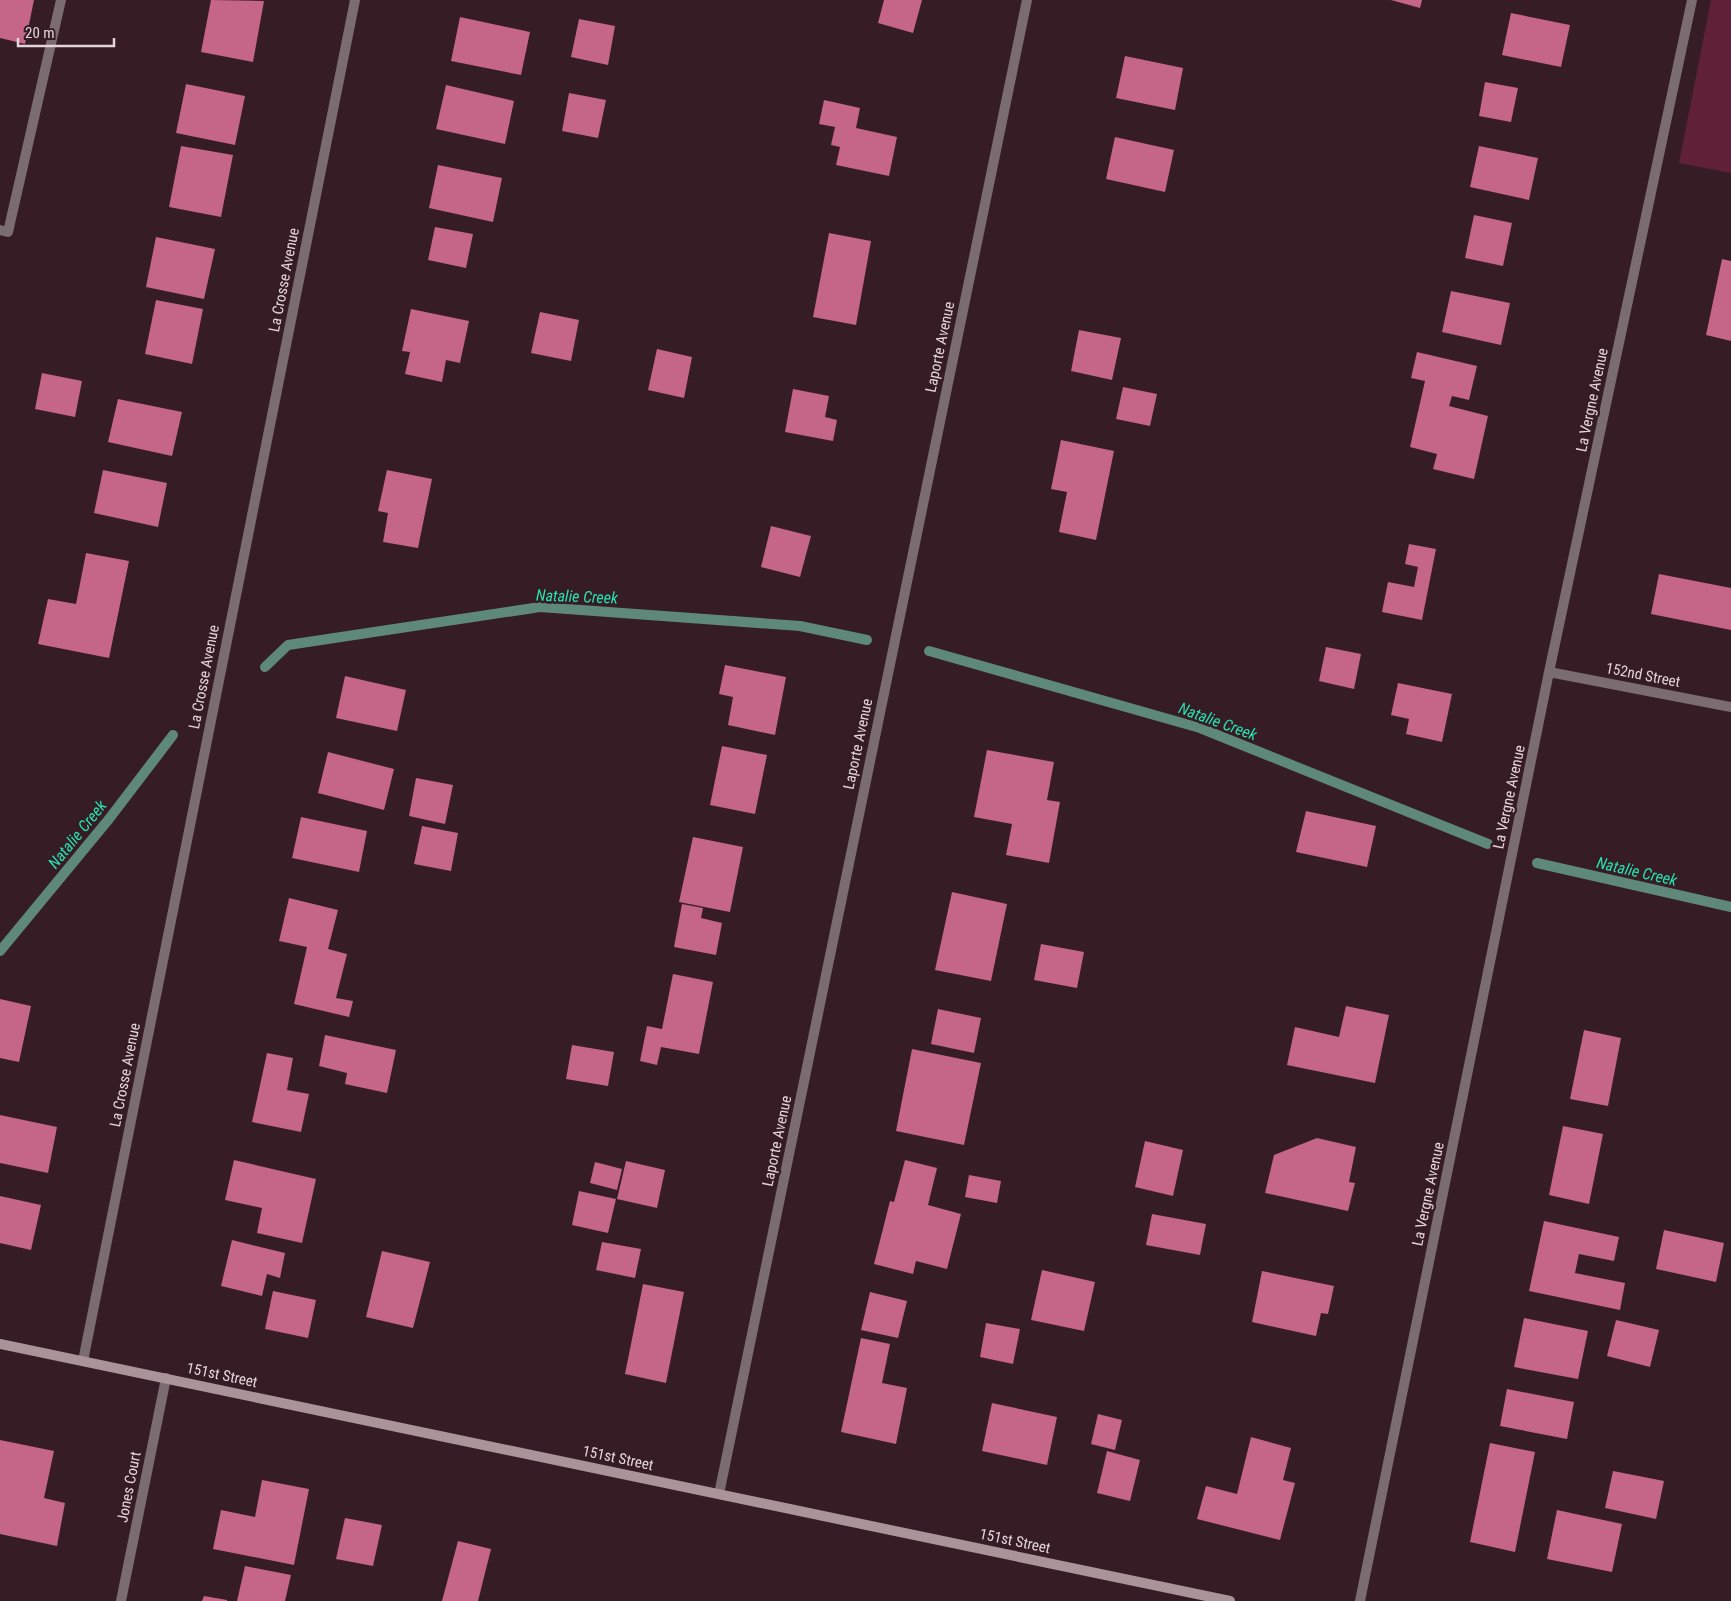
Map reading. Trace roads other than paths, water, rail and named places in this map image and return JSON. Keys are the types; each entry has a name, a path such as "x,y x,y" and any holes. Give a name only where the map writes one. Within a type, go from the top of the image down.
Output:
{"street":[{"path":"0,230 8,232 61,0"},
{"name":"La Crosse Avenue","path":"83,1361 355,0"},
{"name":"Laporte Avenue","path":"719,1494 1027,0"},
{"name":"La Vergne Avenue","path":"1360,1601 1550,672 1692,0"},
{"name":"152nd Street","path":"1550,672 1731,707"},
{"name":"151st Street","path":"0,1344 1230,1601"},
{"name":"Jones Court","path":"121,1601 166,1378"}],"waterway":[{"name":"Natalie Creek","path":"265,667 288,645 540,607 800,626 867,640"},
{"name":"Natalie Creek","path":"929,651 1200,728 1488,844"},
{"name":"Natalie Creek","path":"0,951 109,819 173,735"},
{"name":"Natalie Creek","path":"1537,863 1731,907"}]}
